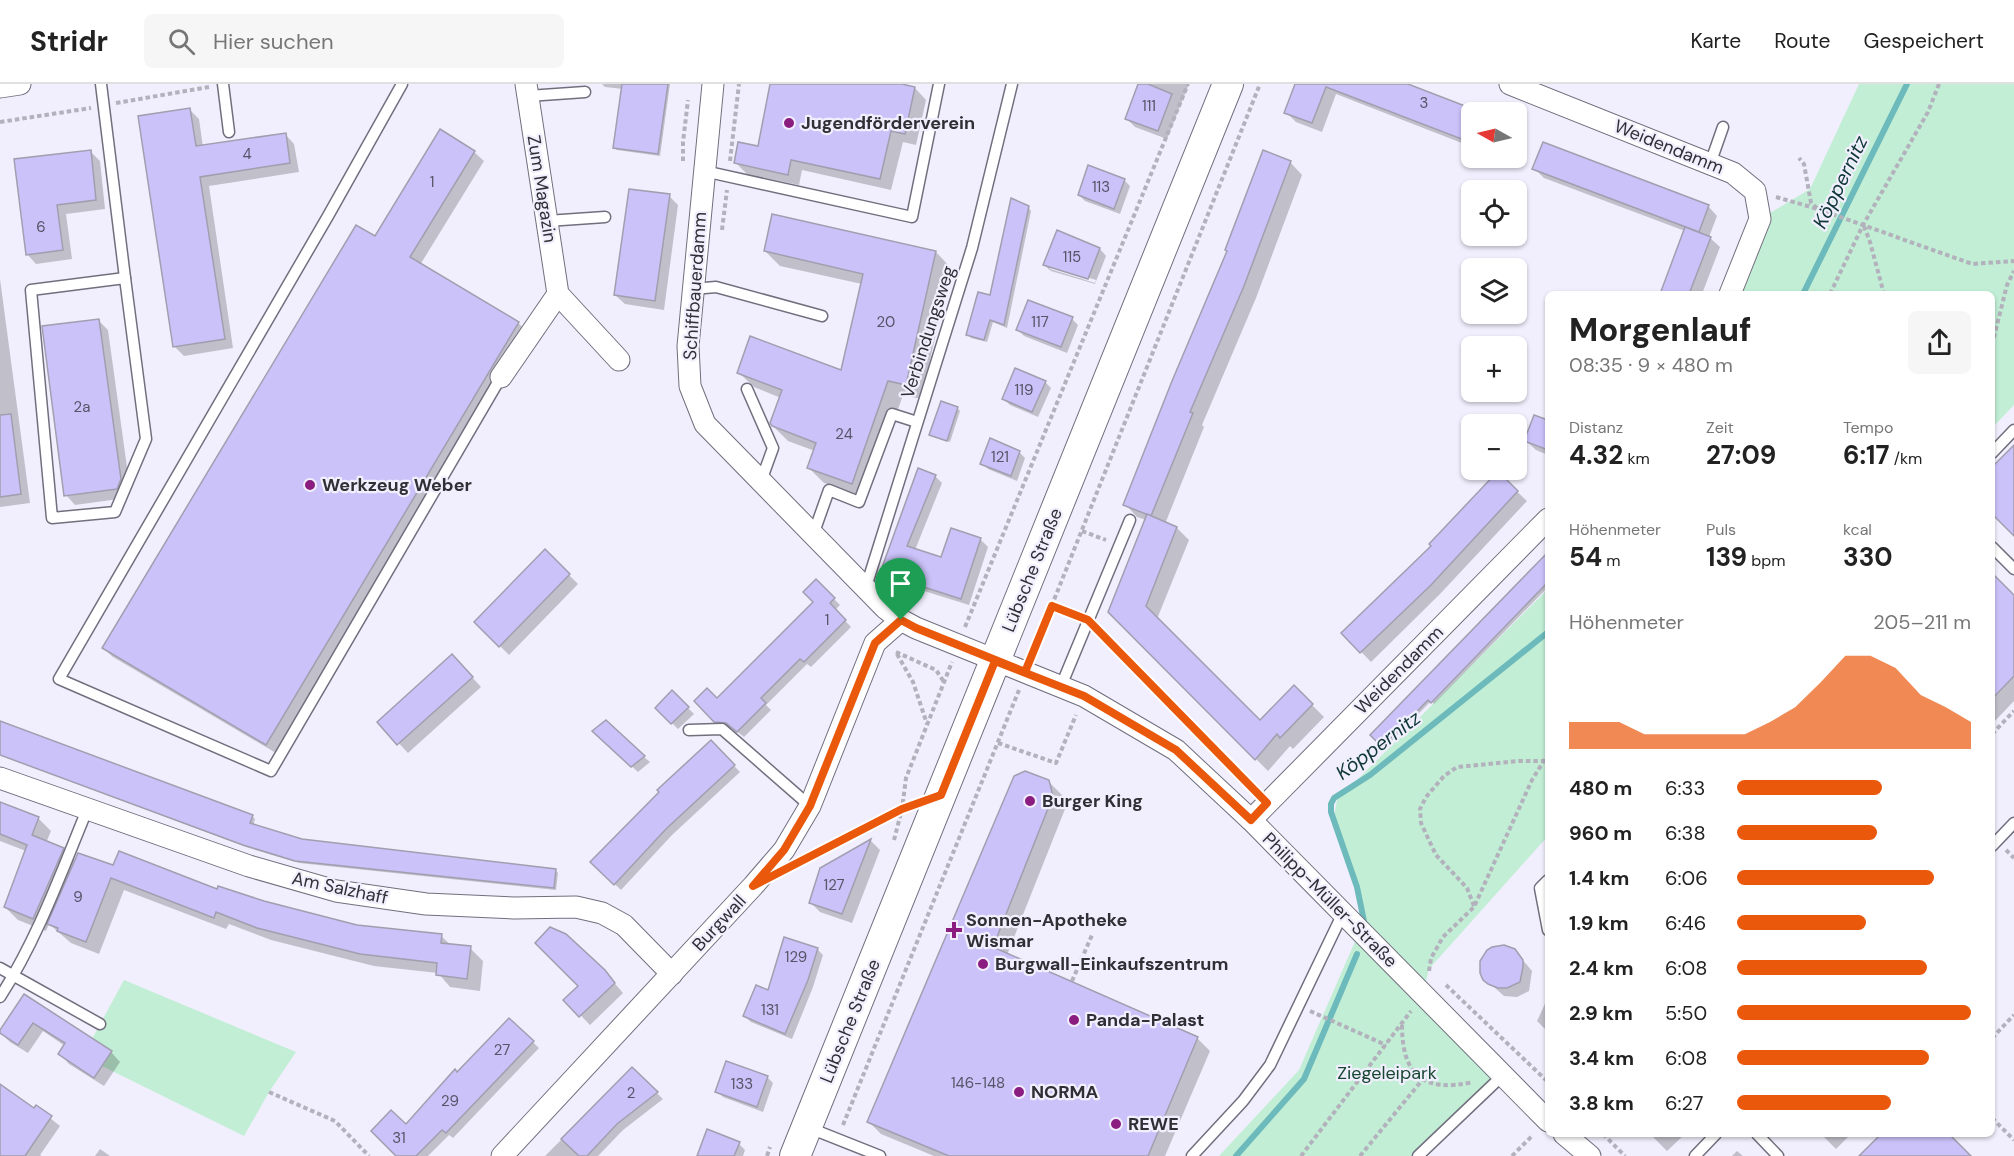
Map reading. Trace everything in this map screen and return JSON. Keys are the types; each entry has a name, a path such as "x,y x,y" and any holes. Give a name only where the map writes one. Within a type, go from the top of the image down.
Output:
{"street":[{"path":"0,87 20,84"},
{"name":"Schiffbauerdamm","path":"713,84 688,346 690,386 705,424 813,535 901,620"},
{"name":"Lübsche Straße","path":"783,1151 807,1127 1228,84"},
{"name":"Weidendamm","path":"1510,84 1733,173 1755,191"},
{"name":"Zum Magazin","path":"527,90 558,294"},
{"path":"1731,291 1760,219 1755,191"},
{"path":"501,377 558,294 619,360"},
{"name":"Weidendamm","path":"1251,820 1545,522"},
{"path":"901,620 995,661"},
{"name":"Burgwall","path":"502,1156 784,850 810,806 875,643 901,620"},
{"name":"Philipp-Müller-Straße","path":"995,661 1084,696 1176,750 1251,820 1423,993 1503,1075 1543,1126"},
{"name":"Am Salzhaff","path":"0,778 249,867 336,891 426,904 514,908 576,907 602,913 624,925 672,974"},
{"path":"1568,1137 1590,1156"}],"lane":[{"path":"101,84 146,439 115,512 52,518 31,290 125,278"},
{"path":"223,84 230,132"},
{"path":"402,84 328,216 59,679 271,771 501,377"},
{"path":"704,171 912,217 939,84"},
{"name":"Verbindungsweg","path":"866,587 972,248 1012,84"},
{"path":"527,90 585,92"},
{"path":"1710,164 1723,127"},
{"path":"547,221 605,217"},
{"path":"693,289 716,287 822,316"},
{"path":"747,389 773,448 761,481"},
{"path":"813,535 829,490 859,502 892,414 917,422"},
{"path":"1995,450 2014,430"},
{"path":"1061,686 1130,520"},
{"path":"1995,549 2012,563"},
{"path":"689,730 722,729 810,806"},
{"path":"0,997 14,975 58,880 87,810"},
{"path":"1995,843 2014,824"},
{"path":"1545,883 1540,888 1545,914"},
{"path":"1192,1156 1243,1101 1270,1065 1343,913"},
{"path":"0,968 100,1024"},
{"path":"1418,1156 1503,1075"},
{"path":"807,1127 879,1156"},
{"path":"1695,1156 1713,1137"},
{"path":"1760,1137 1778,1156"}],"path":[{"path":"974,604 1188,84"},
{"path":"837,1138 998,743 1260,84"},
{"path":"1831,291 1863,225 1928,112 1939,84"},
{"path":"1799,159 1804,164 1811,203 1818,209"},
{"path":"1755,191 1818,209 1971,264 2014,261"},
{"path":"1863,225 1883,291"},
{"path":"1995,333 2007,285 2014,271"},
{"path":"1082,531 1120,546"},
{"path":"1052,606 1088,620 1267,803"},
{"path":"875,643 936,670 944,683 906,778 902,809 892,844"},
{"path":"897,653 913,682 927,725"},
{"path":"998,743 1056,763 1084,696"},
{"path":"1995,731 2014,711"},
{"path":"1474,907 1467,888 1436,855 1421,823 1420,809 1426,797 1440,780 1457,767 1545,761"},
{"path":"1301,1156 1402,1025 1423,993 1431,958 1443,937 1474,907 1532,780 1545,762"},
{"path":"796,864 902,809 941,795"},
{"path":"1072,981 1092,935"},
{"path":"1429,969 1545,1079"},
{"path":"1995,1035 2014,1015"},
{"path":"1323,1017 1386,1046"},
{"path":"1402,1025 1405,1059 1423,1079 1437,1086 1453,1086 1503,1075"},
{"path":"1360,1156 1423,1079"},
{"path":"269,1092 336,1121 369,1156"},
{"path":"1995,1121 2014,1140"},
{"path":"1512,1156 1543,1126"},
{"path":"1605,1137 1625,1156"},
{"path":"767,1156 783,1151"}],"green space":[{"path":"1859,84 2014,84 2014,405 1995,425 1995,291 1731,291 1760,219 1810,189"},
{"name":"Ziegeleipark","path":"1545,592 1545,839 1429,969 1423,993 1503,1075 1418,1156 1219,1156 1299,1070 1360,930 1361,895 1334,816 1337,800"},
{"path":"124,980 296,1052 269,1092 244,1136 102,1066 92,1039"}],"building":[{"path":"622,84 668,84 658,154 613,148"},
{"path":"770,84 902,84 915,87 905,134 891,131 880,179 791,160 788,175 734,163 738,142 758,146"},
{"path":"1138,84 1148,84 1172,94 1158,131 1125,119"},
{"path":"1295,84 1408,84 1461,104 1461,139 1326,87 1312,123 1284,113"},
{"path":"190,108 196,146 286,133 290,163 200,177 225,339 173,347 138,116"},
{"name":"Werkzeug Weber","path":"440,129 475,151 410,257 519,322 266,745 102,648 356,225 375,236"},
{"path":"1543,142 1709,205 1699,232 1532,169"},
{"path":"91,150 96,200 57,205 63,250 26,255 14,159"},
{"path":"1263,150 1291,161 1244,286 1190,412 1193,413 1151,516 1123,505 1227,251 1225,250"},
{"path":"1088,165 1125,179 1114,209 1078,195"},
{"path":"629,189 670,194 655,301 614,295"},
{"path":"1011,198 1029,206 1004,325 990,320 984,340 966,335 978,292 990,295"},
{"path":"772,214 936,251 906,385 888,381 852,484 807,468 816,443 772,426 770,423 782,390 737,373 750,336 841,370 863,274 764,251"},
{"path":"1685,227 1711,237 1690,291 1661,291"},
{"path":"1057,230 1100,248 1088,279 1043,265"},
{"path":"1028,300 1073,317 1061,347 1016,330"},
{"path":"99,319 121,479 117,489 64,496 42,326"},
{"path":"1015,368 1046,381 1032,412 1002,399"},
{"path":"941,401 958,407 947,441 929,435"},
{"path":"11,414 21,494 0,497 0,415"},
{"path":"1534,415 1545,419 1545,449 1527,442 1527,433"},
{"path":"990,438 1020,451 1011,476 980,464"},
{"path":"2014,445 2014,536 1995,517 1995,464"},
{"path":"918,468 936,475 907,546 941,557 951,528 981,538 961,599 880,573"},
{"path":"1489,480 1507,480 1518,491 1431,585 1360,653 1341,633 1431,546 1429,544"},
{"path":"1147,514 1177,527 1146,606 1260,720 1294,685 1313,704 1280,738 1277,734 1255,760 1108,612"},
{"path":"545,549 570,574 499,647 474,622"},
{"path":"1545,555 1545,585 1431,703 1428,700 1382,747 1370,735"},
{"path":"1995,576 2014,595 2014,676 1995,696"},
{"path":"816,579 835,598 830,603 846,620 804,662 800,659 761,698 766,703 737,732 726,723 714,722 694,701 707,688 717,698 813,602 803,592"},
{"path":"452,654 473,677 397,745 377,722"},
{"path":"672,690 689,707 671,724 655,708"},
{"path":"606,720 645,756 631,767 592,731"},
{"path":"0,721 253,815 250,823 302,839 556,869 554,888 295,861 243,845 0,755"},
{"path":"711,740 735,765 666,829 614,885 590,862 659,792 657,790"},
{"name":"Burgwall-Einkaufszentrum","path":"1025,771 1049,780 1053,796 993,947 1198,1037 1148,1156 949,1156 867,1122 1014,776"},
{"path":"0,802 39,817 32,835 64,848 33,919 4,907 27,845 0,834"},
{"path":"871,839 842,914 809,903 820,868"},
{"path":"119,851 217,889 218,886 264,901 357,925 442,934 441,943 471,946 467,979 436,975 437,963 360,954 257,928 216,912 214,918 111,878 86,942 57,931 58,928 47,924 78,853 113,865"},
{"path":"550,927 566,934 605,970 615,983 579,1017 563,1000 578,986 535,943"},
{"path":"784,937 818,948 808,980 785,1034 743,1016 756,985 768,990"},
{"path":"1504,945 1515,949 1523,960 1523,967 1520,982 1507,988 1498,988 1483,980 1480,973 1480,961 1487,950"},
{"path":"24,994 112,1051 94,1078 58,1054 65,1043 33,1023 18,1045 0,1033"},
{"path":"509,1018 534,1041 446,1133 442,1130 416,1156 396,1156 371,1131 391,1110 406,1124 455,1069 457,1072"},
{"path":"726,1061 768,1076 757,1107 715,1092"},
{"path":"632,1067 658,1092 617,1124 587,1156 579,1156 561,1139"},
{"path":"0,1084 34,1108 36,1105 52,1116 25,1156 0,1156"},
{"path":"707,1129 740,1142 734,1156 697,1156"},
{"path":"1878,1137 1952,1137 1971,1156 1859,1156"}],"waterway":[{"name":"Köppernitz","path":"1804,291 1907,84"},
{"name":"Köppernitz","path":"1365,926 1357,887 1331,812 1334,798 1370,775 1545,634"},
{"name":"Köppernitz","path":"1236,1156 1304,1079 1357,954"}],"place":[{"name":"Jugendförderverein","path":"789,123"},
{"name":"Werkzeug Weber","path":"310,485"},
{"name":"Burger King","path":"1030,801"},
{"name":"Sonnen-Apotheke Wismar","path":"954,930"},
{"name":"Burgwall-Einkaufszentrum","path":"983,964"},
{"name":"Panda-Palast","path":"1074,1020"},
{"name":"NORMA","path":"1019,1092"},
{"name":"REWE","path":"1116,1124"}],"route":[{"path":"1052,606 1088,620 1267,803 1251,820 1176,750 1084,696 995,661 941,795 902,809 753,886 784,850 810,806 875,643 901,620 1025,672 1052,606"}]}
